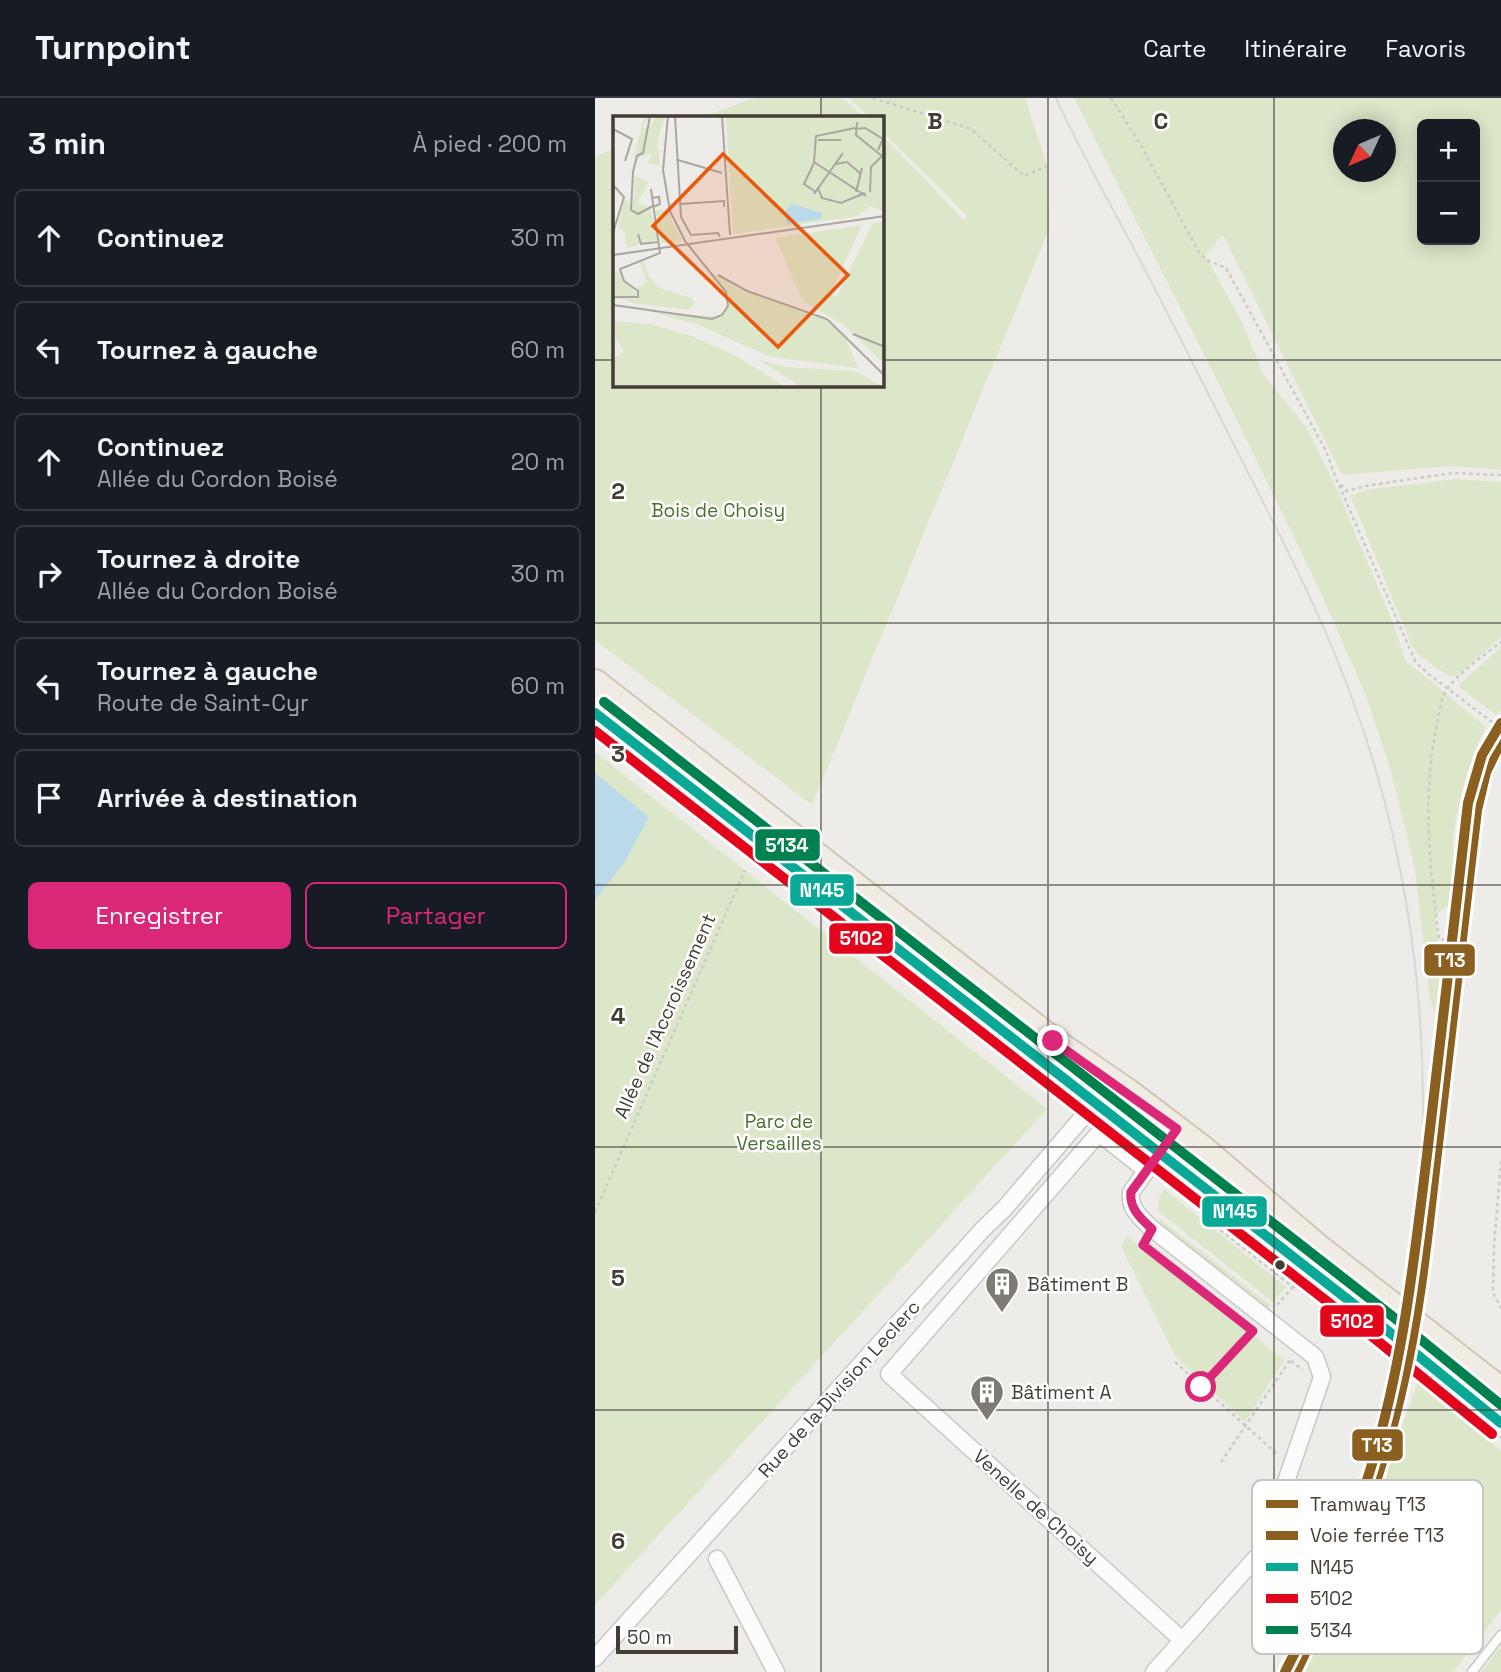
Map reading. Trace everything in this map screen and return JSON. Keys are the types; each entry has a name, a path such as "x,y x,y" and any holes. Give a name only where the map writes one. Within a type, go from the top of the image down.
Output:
{"main road":[{"path":"595,683 1053,1041 1162,1149 1318,1247 1385,1315"},
{"path":"595,713 1162,1149 1385,1315 1425,1347 1499,1422"},
{"path":"1425,1347 1501,1391"}],"street":[{"name":"Rue de la Division Leclerc","path":"595,1658 1004,1209 1081,1119"},
{"name":"Venelle de Choisy","path":"1162,1149 1100,1133 889,1374 1182,1640"},
{"path":"1162,1149 1131,1192 1130,1201 1136,1213 1152,1229 1315,1357 1322,1377 1286,1480"},
{"path":"717,1559 776,1672"},
{"path":"1154,1672 1252,1562"}],"lane":[{"path":"1472,1672 1501,1635"}],"path":[{"path":"873,98 971,129 1024,176 1047,166"},
{"path":"1111,98 1139,142 1200,254 1226,268 1326,451 1411,654 1426,672 1501,729"},
{"path":"1337,481 1347,491 1370,485 1454,473 1501,475"},
{"path":"1459,942 1439,939 1431,871 1427,794 1431,753 1442,700 1449,688 1501,642"},
{"name":"Allée de l'Accroissement","path":"595,1212 745,870"},
{"path":"1501,1161 1493,1293 1501,1308"},
{"path":"1152,1229 1143,1245 1209,1296"},
{"path":"1280,1302 1293,1287"},
{"path":"1190,1399 1259,1324"},
{"path":"1221,1462 1290,1360 1308,1376"},
{"path":"1175,1362 1291,1466"}],"green space":[{"path":"755,98 842,98 863,116 705,116"},
{"name":"Bois de Choisy","path":"849,98 1025,98 1047,166 1049,229 812,805 595,640 595,156 613,149 613,387 884,387 884,137 964,220 967,216 884,133 884,116 868,116"},
{"path":"1074,98 1501,98 1501,470 1452,466 1342,475 1223,235 1205,255 1243,324 1263,374 1306,427 1335,485 1393,623 1405,660 1486,727 1468,769 1457,813 1452,843 1454,852 1449,904 1435,916 1441,968 1435,1014 1430,998 1415,870 1391,771 1365,693 1319,589"},
{"path":"1457,479 1501,482 1501,637 1457,676 1449,676 1421,657 1412,646 1350,495 1372,489"},
{"path":"1501,647 1501,710 1496,715 1458,686"},
{"name":"Parc de Versailles","path":"595,752 1047,1109 595,1605"},
{"path":"1164,1189 1286,1287 1273,1302 1158,1211 1159,1198"},
{"path":"1194,1192 1225,1216 1242,1238 1240,1241 1188,1200"},
{"path":"1160,1219 1270,1305 1267,1310 1159,1226"},
{"path":"1127,1236 1248,1330 1200,1380 1175,1356 1121,1246"},
{"path":"1253,1335 1284,1360 1245,1422 1208,1387"},
{"path":"1418,1381 1501,1451 1501,1610 1483,1633 1483,1480 1384,1480"},
{"path":"1501,1646 1501,1672 1481,1672"},
{"path":"1314,1654 1467,1654 1453,1672 1305,1672"}],"water":[{"path":"595,773 649,817 626,860 595,900"}],"tram line":[{"path":"1056,98 1299,574 1341,669 1370,752 1398,857 1415,964 1423,1072 1419,1217"},
{"name":"T13","path":"1367,1480 1402,1339 1427,1155 1468,803 1482,755 1501,723"},
{"path":"1372,1480 1388,1406"},
{"name":"T13","path":"1285,1672 1294,1654"},
{"path":"1292,1660 1295,1654"}],"rail line":[{"name":"T13","path":"1375,1480 1393,1421 1414,1327 1476,810 1485,772 1501,739"},
{"name":"T13","path":"1295,1672 1303,1654"}],"transit line":[{"name":"5134","path":"604,702 1392,1316 1501,1405"},
{"name":"N145","path":"595,713 1383,1327 1501,1423"},
{"name":"5102","path":"595,731 1374,1338 1492,1434"}],"place":[{"name":"Bâtiment B","path":"1002,1314"},
{"name":"Bâtiment A","path":"987,1422"}],"route":[{"path":"1053,1041 1177,1129 1131,1192 1130,1201 1136,1213 1152,1229 1143,1245 1253,1331 1201,1387"}]}
